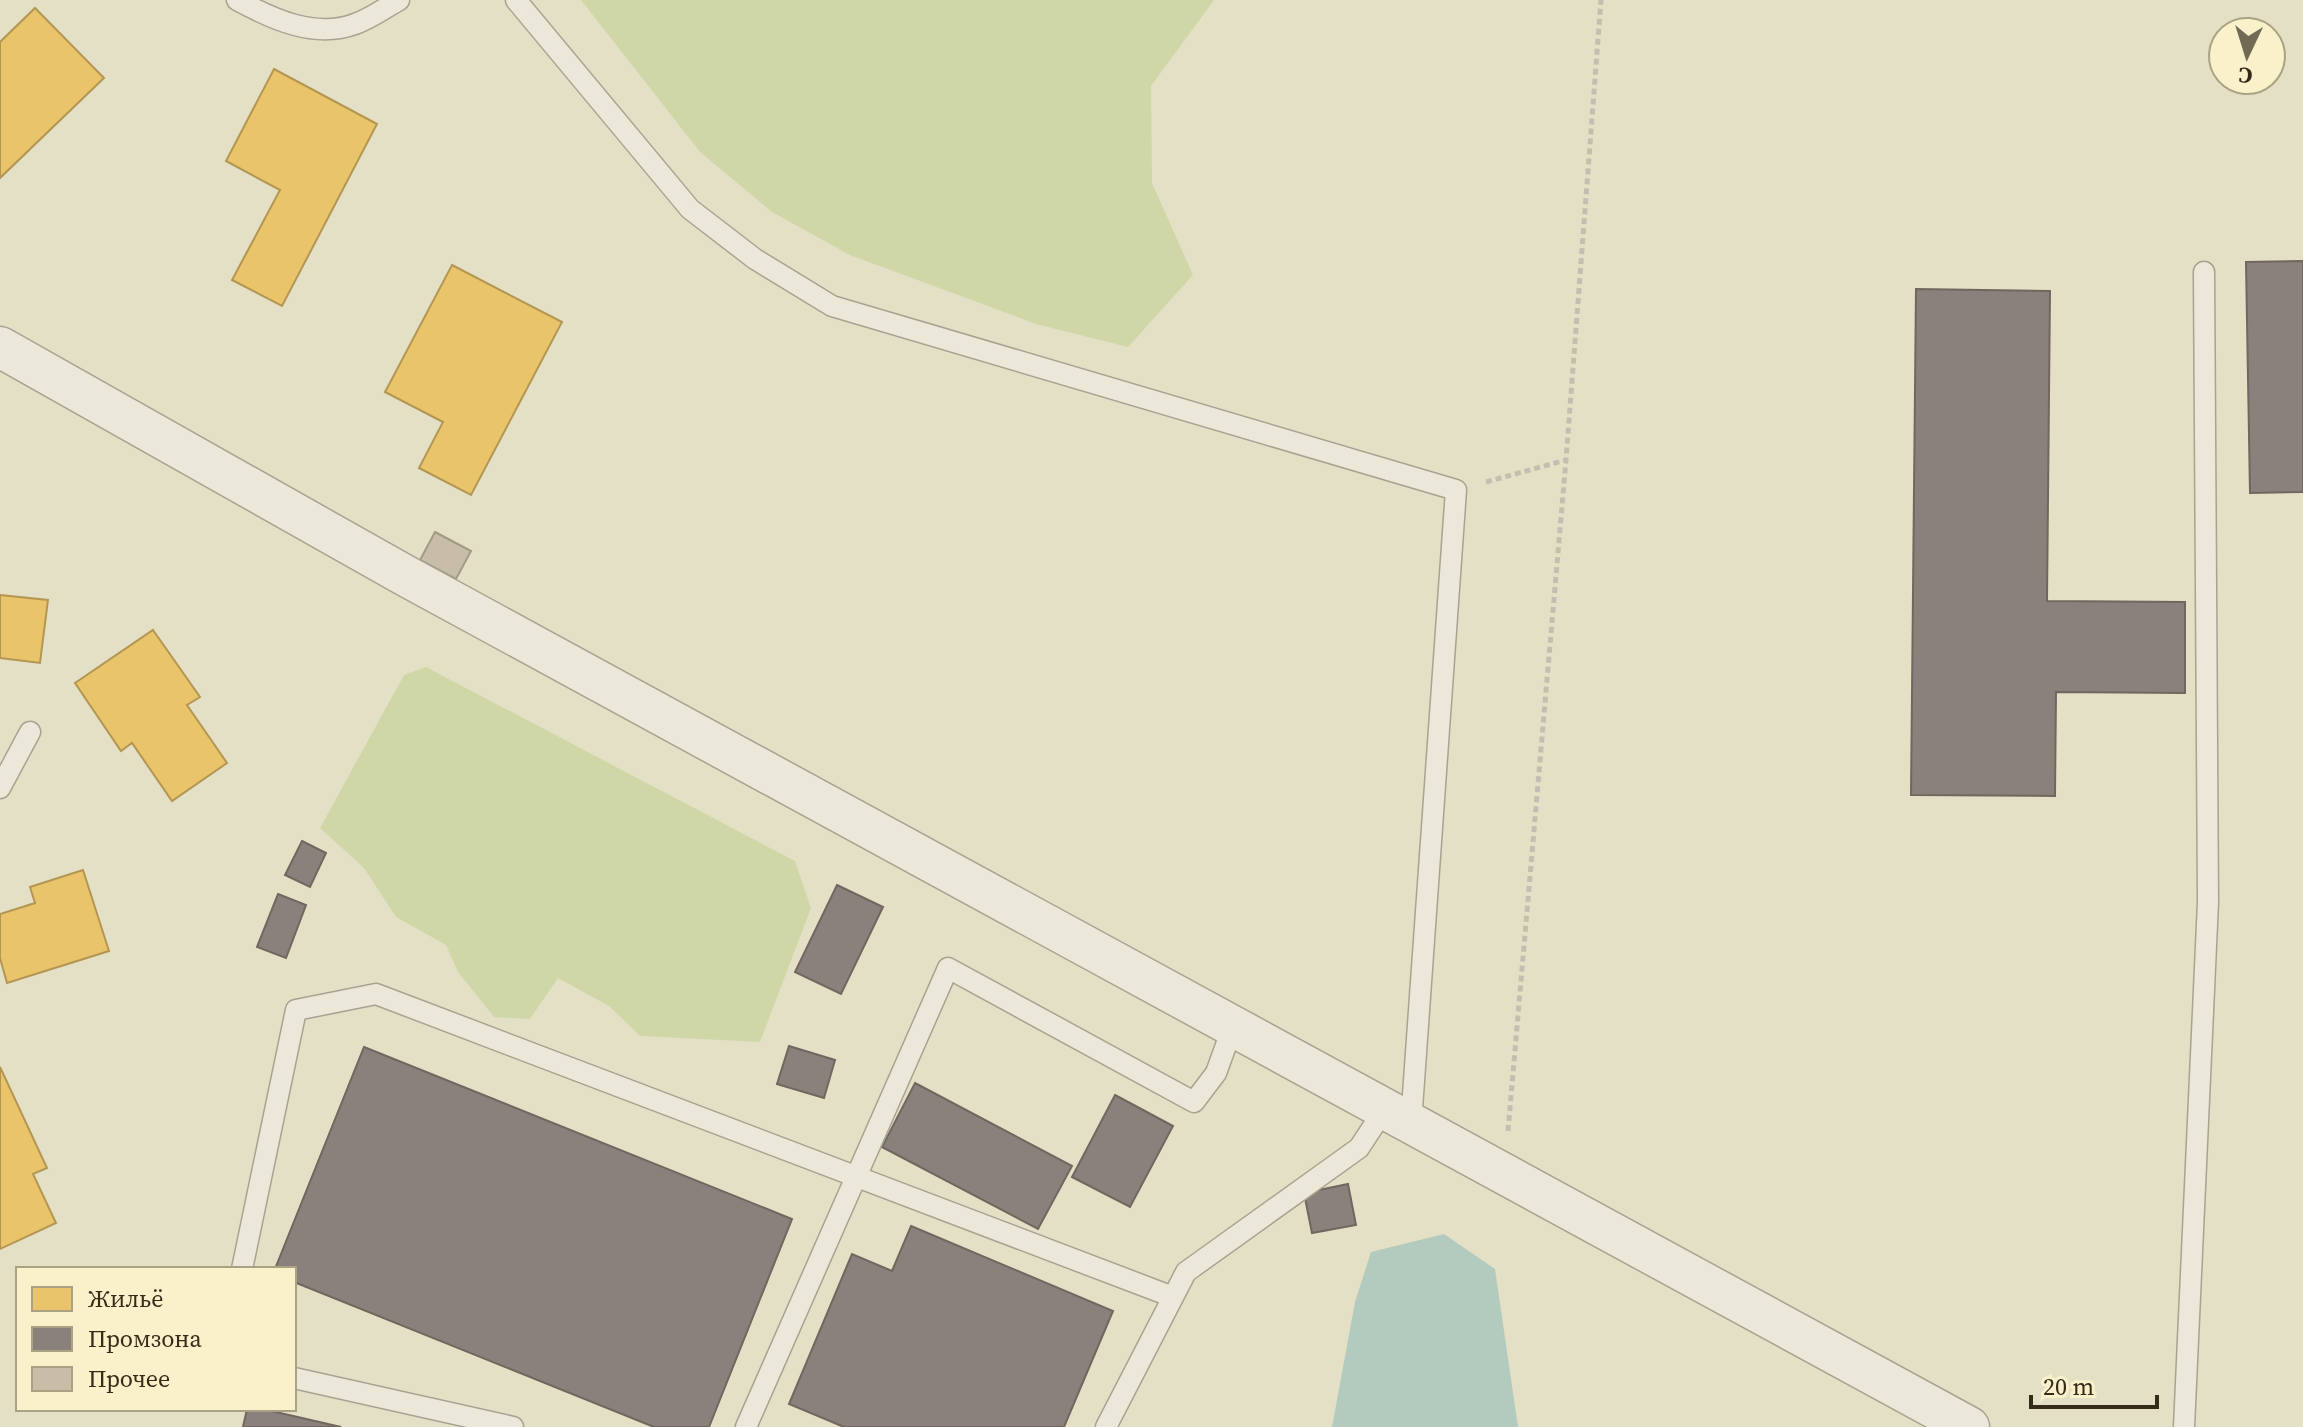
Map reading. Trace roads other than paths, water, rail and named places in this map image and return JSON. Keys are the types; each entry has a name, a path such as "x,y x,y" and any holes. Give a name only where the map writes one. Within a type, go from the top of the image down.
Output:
{"street":[{"path":"0,347 420,584 1969,1427"}],"lane":[{"path":"237,0 265,15 310,29 354,25 399,0"},
{"path":"516,0 690,209 755,259 832,306 1456,490 1397,1116 1359,1148 1186,1272 1106,1427"},
{"path":"2184,1427 2208,902 2204,272"},
{"path":"0,788 30,732"},
{"path":"746,1427 948,968 1194,1102 1216,1073 1233,1026"},
{"path":"242,1267 296,1010 376,994 1173,1297"},
{"path":"296,1378 513,1427"}]}
